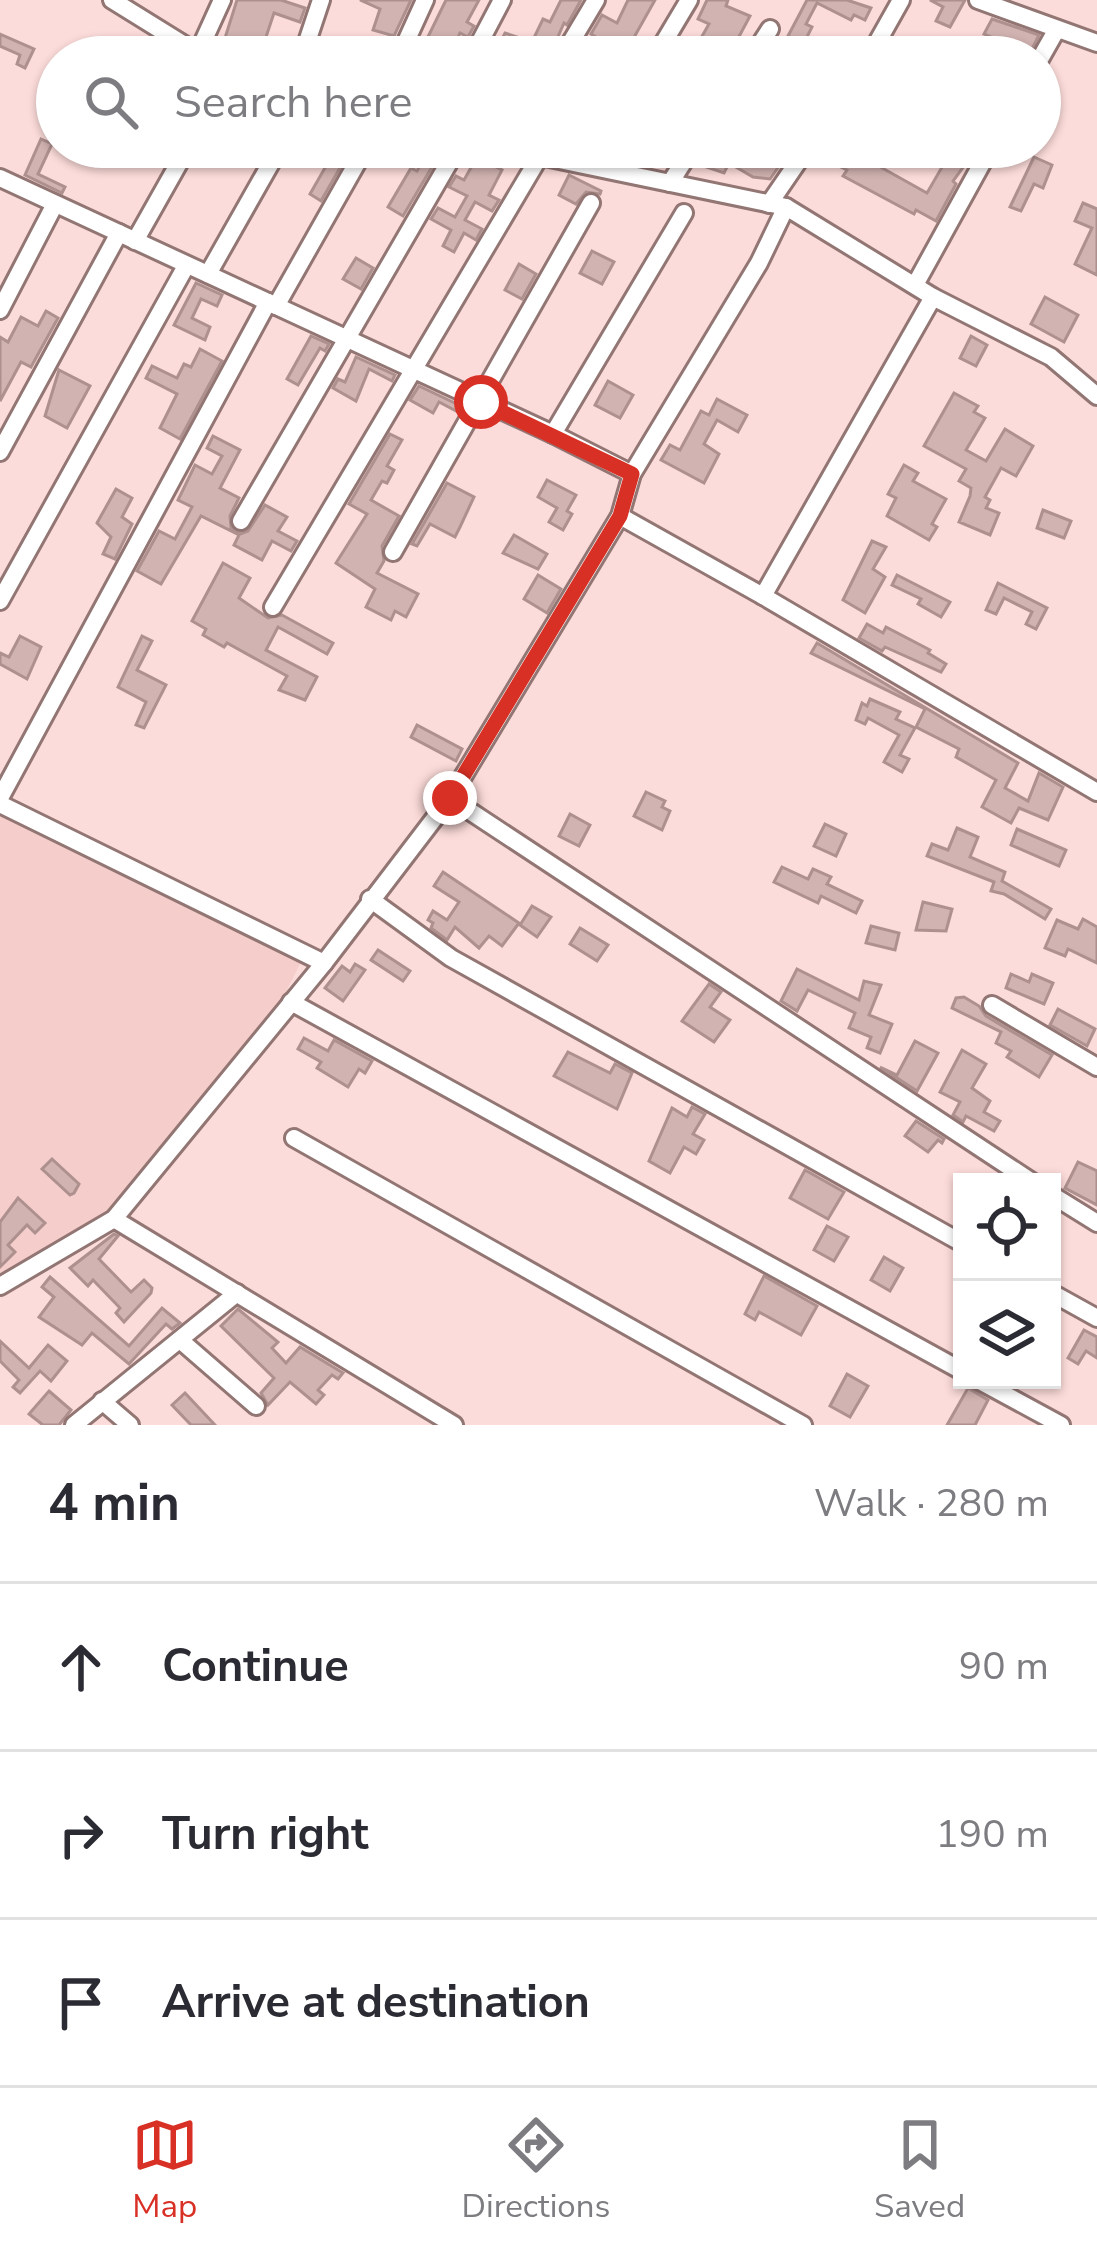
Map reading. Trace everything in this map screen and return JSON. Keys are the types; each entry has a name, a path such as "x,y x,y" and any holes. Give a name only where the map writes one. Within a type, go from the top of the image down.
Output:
{"street":[{"path":"208,36 222,0"},
{"path":"309,36 321,0"},
{"path":"409,36 425,0"},
{"path":"483,36 502,0"},
{"path":"575,36 596,0"},
{"path":"668,36 689,0"},
{"path":"881,36 901,0"},
{"path":"978,0 1097,43"},
{"path":"124,3 172,36"},
{"path":"766,36 770,29"},
{"path":"1053,36 1057,29"},
{"path":"0,452 127,237 174,168"},
{"path":"208,274 268,168"},
{"path":"324,963 0,801 272,304 353,168"},
{"path":"242,521 446,168"},
{"path":"273,607 533,168"},
{"path":"595,168 778,205 933,297 1051,357 1097,396"},
{"path":"670,183 680,168"},
{"path":"0,1286 114,1219 324,963 450,798 620,516 632,474 759,263 778,205 797,168"},
{"path":"915,285 980,168"},
{"path":"0,178 632,474"},
{"path":"393,552 591,203"},
{"path":"0,310 55,204"},
{"path":"553,434 684,213"},
{"path":"0,602 186,266"},
{"path":"764,596 933,297"},
{"path":"620,516 1097,792"},
{"path":"450,798 1018,1173"},
{"path":"370,899 451,958 953,1238"},
{"path":"291,1002 953,1366"},
{"path":"992,1006 1097,1067"},
{"path":"294,1138 803,1425"},
{"path":"1061,1200 1097,1222"},
{"path":"114,1219 441,1422"},
{"path":"74,1425 237,1293"},
{"path":"1061,1298 1097,1318"},
{"path":"180,1340 256,1406"},
{"path":"995,1389 1061,1425"},
{"path":"102,1401 130,1425"}],"shaded area":[{"path":"0,812 302,960 285,994 114,1219 0,1289"}],"building":[{"path":"237,0 281,0 305,8 300,22 274,13 266,36 226,36"},
{"path":"360,0 411,0 394,36 373,30 380,9"},
{"path":"446,0 479,0 467,22 474,26 469,36 428,36"},
{"path":"561,0 581,0 558,36 535,36 543,19 550,22"},
{"path":"628,0 655,0 635,36 591,34 602,15 617,23"},
{"path":"707,0 728,0 726,6 750,16 739,36 702,36 709,24 698,19"},
{"path":"807,0 847,0 871,8 865,20 854,15 851,20 817,3 806,24 812,27 808,36 788,36"},
{"path":"930,0 965,0 950,27 936,21 943,7"},
{"path":"992,19 1039,35 989,36 984,34"},
{"path":"0,34 34,49 25,68 17,64 20,55 0,46"},
{"path":"36,150 38,174 65,187 62,193 25,175"},
{"path":"325,168 340,168 321,201 310,194"},
{"path":"411,168 431,168 403,216 388,207"},
{"path":"471,168 502,170 489,195 499,200 492,211 475,202 465,220 482,229 476,240 464,233 454,252 443,246 451,230 431,219 438,208 455,217 467,196 449,187 456,176 464,180"},
{"path":"738,168 778,168 770,179"},
{"path":"843,168 882,168 927,193 942,168 963,168 936,221 843,176 847,170"},
{"path":"1029,168 1051,168 1043,188 1034,184 1021,211 1010,207"},
{"path":"569,175 600,194 586,192 576,204 559,195"},
{"path":"1083,203 1097,209 1097,275 1075,264 1092,228 1075,221"},
{"path":"592,251 614,262 602,284 580,273"},
{"path":"356,258 373,268 361,289 343,279"},
{"path":"519,264 536,274 522,299 505,290"},
{"path":"196,283 222,295 217,306 201,299 192,318 210,327 205,340 174,325"},
{"path":"1045,297 1078,315 1064,342 1031,324"},
{"path":"46,311 58,318 31,367 21,362 0,401 0,337 8,342 21,317 38,326"},
{"path":"311,336 329,344 325,351 320,348 298,385 287,379"},
{"path":"971,336 987,345 976,366 960,358"},
{"path":"200,349 222,361 180,439 160,428 177,394 146,378 152,366 177,378 184,364 191,367"},
{"path":"356,357 395,375 392,381 369,369 356,401 333,388 338,379 345,382"},
{"path":"59,370 90,386 67,428 45,416"},
{"path":"608,381 633,395 620,418 595,405"},
{"path":"419,386 461,406 458,412 439,402 433,413 410,400"},
{"path":"954,393 978,406 974,412 985,418 966,450 986,461 1005,429 1033,446 1016,476 1001,468 985,497 990,500 986,508 999,513 990,535 959,522 970,496 971,488 959,481 966,469 924,446"},
{"path":"717,399 747,415 738,432 717,420 704,444 719,454 704,483 661,460 670,445 680,450 701,411 709,415"},
{"path":"390,434 402,440 387,466 394,470 371,500 399,516 382,546 384,561 377,573 418,594 406,617 395,611 391,620 366,607 375,589 336,563 367,514 349,504"},
{"path":"213,436 240,450 220,488 239,498 230,516 231,528 240,534 248,531 265,505 287,517 278,531 297,541 291,551 272,541 262,560 234,545 239,535 201,516 161,584 137,571 159,531 175,539 192,507 178,500 195,465 212,474 222,456 207,448"},
{"path":"904,465 918,473 913,481 946,499 929,540 887,516 896,498 888,494"},
{"path":"547,480 576,495 563,530 549,522 557,508 538,497"},
{"path":"447,483 474,497 455,537 430,524 417,546 412,544"},
{"path":"116,489 132,498 122,517 132,524 115,559 103,554 111,537 97,523"},
{"path":"1043,510 1071,521 1064,538 1037,528"},
{"path":"514,535 547,554 538,569 503,553"},
{"path":"872,541 886,547 873,569 885,577 865,613 843,600"},
{"path":"223,563 250,578 239,598 268,618 282,615 333,643 327,654 278,627 266,650 317,677 305,700 279,690 287,676 203,635 206,629 192,621"},
{"path":"538,575 561,589 547,613 524,599"},
{"path":"897,575 950,602 941,617 918,604 921,599 892,585"},
{"path":"998,583 1047,608 1036,629 1026,624 1032,612 1004,598 996,614 986,610"},
{"path":"867,624 883,633 886,627 946,664 941,672 885,647 882,651 859,638"},
{"path":"20,636 41,647 27,679 0,664 0,653 9,657"},
{"path":"142,636 152,641 137,670 166,685 144,728 136,725 146,702 118,687"},
{"path":"817,643 1018,763 1005,788 1028,801 1039,773 1063,787 1048,820 1019,808 1011,823 982,807 996,780 956,757 959,749 916,727 925,709 811,653"},
{"path":"870,699 900,712 896,719 915,728 900,755 909,759 902,772 884,762 899,735 868,718 865,724 856,720 862,703 867,706"},
{"path":"417,725 462,749 456,761 411,737"},
{"path":"646,792 665,801 662,807 670,811 662,830 634,816"},
{"path":"570,814 590,825 579,846 559,836"},
{"path":"825,824 846,834 836,856 814,846"},
{"path":"957,828 978,837 970,857 1005,872 1002,881 1051,909 1045,919 991,891 994,882 927,856 932,844 948,850"},
{"path":"1017,829 1066,850 1059,866 1011,845"},
{"path":"782,867 808,879 813,869 831,877 827,884 862,901 856,913 821,896 818,903 774,882"},
{"path":"443,872 519,923 502,946 489,936 479,948 455,927 447,940 431,928 433,923 428,920 433,911 447,920 459,902 434,886"},
{"path":"923,902 952,909 946,931 916,930"},
{"path":"532,906 551,917 537,937 520,925"},
{"path":"1083,919 1097,927 1097,963 1068,949 1065,956 1045,948 1057,920 1078,929"},
{"path":"871,926 899,933 895,950 866,943"},
{"path":"580,928 608,945 597,961 570,944"},
{"path":"378,950 410,971 403,981 371,960"},
{"path":"355,964 365,970 343,1001 325,988 342,966 350,972"},
{"path":"797,969 859,1000 864,981 881,985 869,1015 892,1024 880,1053 867,1048 871,1037 849,1028 855,1013 808,990 797,1011 781,1001"},
{"path":"1011,974 1029,982 1032,974 1053,983 1044,1004 1006,988"},
{"path":"709,984 721,992 710,1007 730,1020 714,1042 682,1021"},
{"path":"964,997 986,1016 1052,1055 1039,1077 1007,1057 1011,1051 996,1043 1001,1032 952,1008 956,998"},
{"path":"1058,1009 1095,1029 1087,1046 1050,1025"},
{"path":"304,1038 328,1051 334,1040 372,1061 365,1073 359,1069 348,1087 317,1068 321,1062 298,1049"},
{"path":"915,1041 938,1053 917,1091 880,1067 897,1075"},
{"path":"962,1050 986,1064 972,1088 990,1101 984,1112 1000,1121 994,1131 966,1116 963,1122 953,1115 960,1102 940,1092"},
{"path":"568,1052 610,1073 615,1064 632,1073 617,1109 554,1076"},
{"path":"692,1107 705,1114 693,1134 704,1140 696,1154 684,1147 670,1173 649,1161 672,1108 687,1117"},
{"path":"916,1121 944,1139 942,1143 938,1140 928,1152 905,1136"},
{"path":"52,1159 79,1184 74,1193 70,1195 42,1169"},
{"path":"1078,1162 1097,1171 1097,1205 1065,1188"},
{"path":"805,1170 844,1192 828,1219 790,1198"},
{"path":"18,1198 45,1223 35,1233 27,1225 8,1245 15,1252 0,1267 0,1222"},
{"path":"827,1226 848,1237 834,1261 814,1250"},
{"path":"114,1234 118,1236 99,1259 131,1292 144,1280 152,1288 124,1322 116,1313 120,1308 93,1280 88,1286 70,1268"},
{"path":"884,1257 903,1268 890,1291 871,1280"},
{"path":"764,1276 817,1306 801,1335 759,1312 755,1320 745,1314"},
{"path":"50,1277 129,1346 162,1308 180,1323 172,1329 166,1324 129,1364 92,1333 82,1345 39,1317 54,1297 42,1287"},
{"path":"238,1309 278,1342 272,1348 286,1363 300,1347 343,1373 338,1379 332,1375 318,1390 324,1395 316,1404 290,1382 268,1405 261,1393 274,1378 221,1326"},
{"path":"1084,1330 1097,1337 1097,1358 1086,1351 1078,1364 1068,1358"},
{"path":"0,1341 29,1368 48,1345 67,1361 51,1381 40,1371 20,1393 13,1387 19,1380 0,1361"},
{"path":"847,1374 868,1386 850,1417 830,1406"},
{"path":"967,1389 988,1400 975,1425 947,1425"},
{"path":"49,1391 71,1410 59,1425 43,1425 29,1414"},
{"path":"185,1393 215,1425 191,1425 172,1405"}],"route":[{"path":"450,798 620,516 632,474 481,402"}]}
